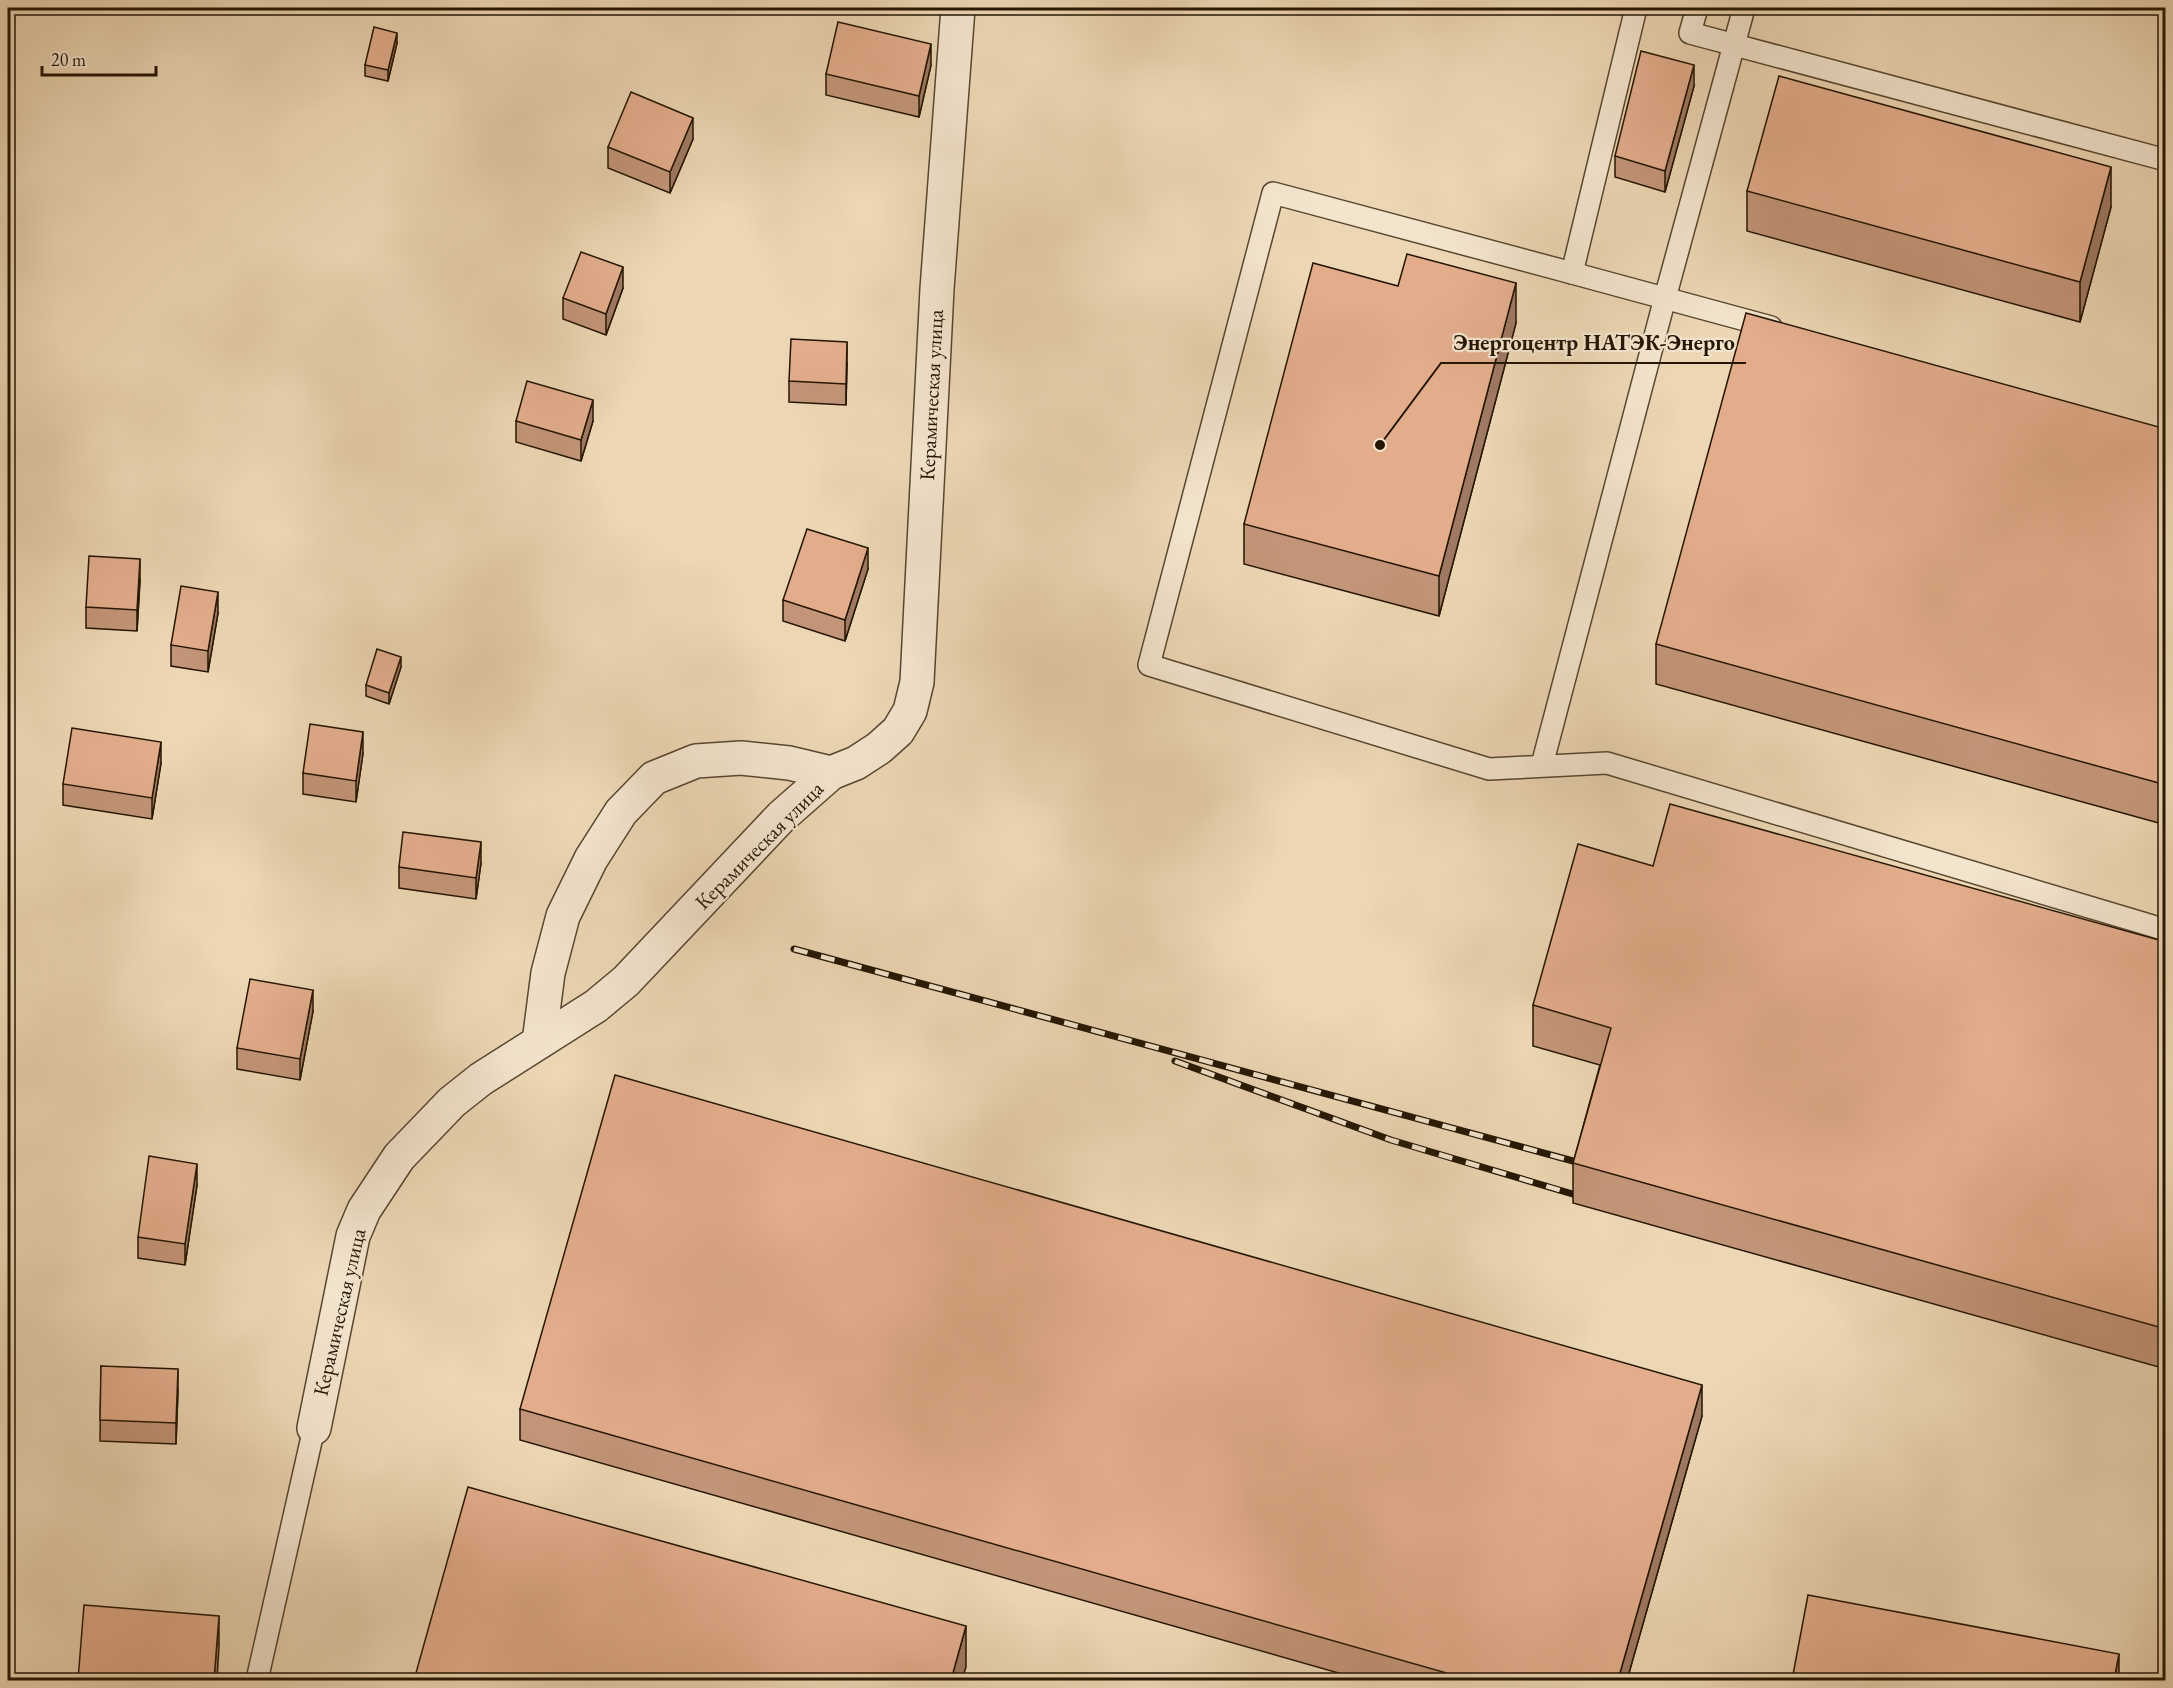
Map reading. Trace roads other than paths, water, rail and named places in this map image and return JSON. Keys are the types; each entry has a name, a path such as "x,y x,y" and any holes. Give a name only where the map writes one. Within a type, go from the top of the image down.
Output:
{"street":[{"name":"Керамическая улица","path":"314,1428 353,1236 364,1210 399,1157 452,1102 481,1079 596,1005 626,981 781,817 831,773 856,763 879,748 898,731 910,711 917,682 937,289 958,8"},
{"path":"539,1042 548,973 563,916 591,859 621,812 654,778 696,760 741,758 789,763 831,773"}],"lane":[{"path":"1572,273 1636,8"},
{"path":"1697,8 1690,33 2166,160"},
{"path":"1542,765 1744,8"},
{"path":"1790,333 1273,193 1149,665 1490,769 1607,763 2166,930"},
{"path":"257,1680 314,1428"}],"railway":[{"path":"794,949 1584,1164"},
{"path":"1175,1061 1391,1140 1576,1195"}],"place":[{"name":"Энергоцентр НАТЭК-Энерго","path":"1380,445"}]}
